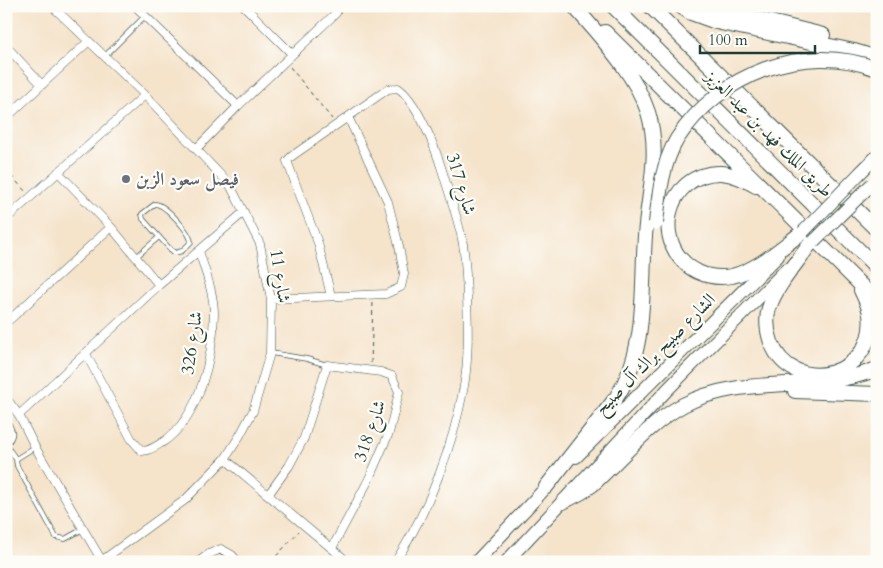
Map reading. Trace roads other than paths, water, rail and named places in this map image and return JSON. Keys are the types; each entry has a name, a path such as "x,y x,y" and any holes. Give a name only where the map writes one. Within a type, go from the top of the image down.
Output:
{"highway":[{"path":"575,6 600,27 768,191 877,301"},
{"path":"575,6 635,84 651,124 654,144 654,166 645,236 643,304"},
{"name":"طريق الملك فهد بن عبد العزيز","path":"613,6 877,268"},
{"name":"طريق الملك فهد بن عبد العزيز","path":"650,6 877,230"},
{"path":"680,6 704,18 730,25 854,51 877,58"},
{"path":"706,6 877,49"},
{"path":"546,487 624,386 629,374 638,347 664,172 677,140 698,113 733,84 776,66 806,60 837,59 877,69"},
{"path":"768,191 742,179 721,174 700,177 691,182 677,196 669,213 668,227 670,239 677,255 688,266 702,274 721,277 732,276 807,238"},
{"path":"807,238 778,290 768,313 767,323 773,349 785,362 800,371 820,375 838,372 854,362 869,339 871,326 868,307 856,280"},
{"path":"563,502 582,492 592,484 669,414 685,404 719,392 752,386 855,376 877,369"},
{"path":"719,392 811,391 877,394"}],"main road":[{"name":"الشارع صبيح براك آل صبيح","path":"506,562 807,238 861,172 877,156"},
{"name":"الشارع صبيح براك آل صبيح","path":"476,562 546,487 807,238 875,182"}],"street":[{"name":"شارع 11","path":"52,6 145,95 230,185 260,244 271,299 270,353 253,411 225,458 185,500 101,561"},
{"path":"135,6 238,106"},
{"path":"244,6 292,54"},
{"path":"197,148 238,106 336,13 338,6"},
{"path":"6,118 90,41"},
{"path":"6,46 42,85"},
{"name":"شارع 317","path":"331,296 318,244 287,161 388,89 398,88 407,94 437,152 462,240 468,323 464,386 458,413 433,489 406,546 395,562"},
{"path":"6,218 145,95"},
{"path":"271,299 386,294 401,287 404,274 388,202 348,117"},
{"path":"58,172 112,227 159,285"},
{"path":"19,416 159,285 244,212"},
{"path":"6,323 112,227"},
{"name":"شارع 326","path":"86,354 138,448 142,451 148,451 169,438 188,416 202,385 208,365 214,312 209,284 198,251"},
{"path":"268,495 289,466 304,438 327,365"},
{"name":"شارع 318","path":"327,365 392,376 398,392 389,433 368,481 332,548"},
{"path":"6,398 19,416 101,561"},
{"path":"225,458 348,562"},
{"path":"198,562 209,554 221,549 232,555 238,562"}],"lane":[{"path":"105,56 146,16"},
{"path":"155,204 162,206 188,234 191,242 182,252 176,253 159,237 142,216 144,211 155,204"},
{"path":"136,257 159,237"},
{"path":"270,353 307,359 327,365"},
{"path":"6,419 13,434 12,439 6,445 16,459 17,466 56,537 65,538 83,529"},
{"path":"16,459 35,447"}],"place":[{"name":"فيصل سعود الزبن","path":"126,179"}]}
